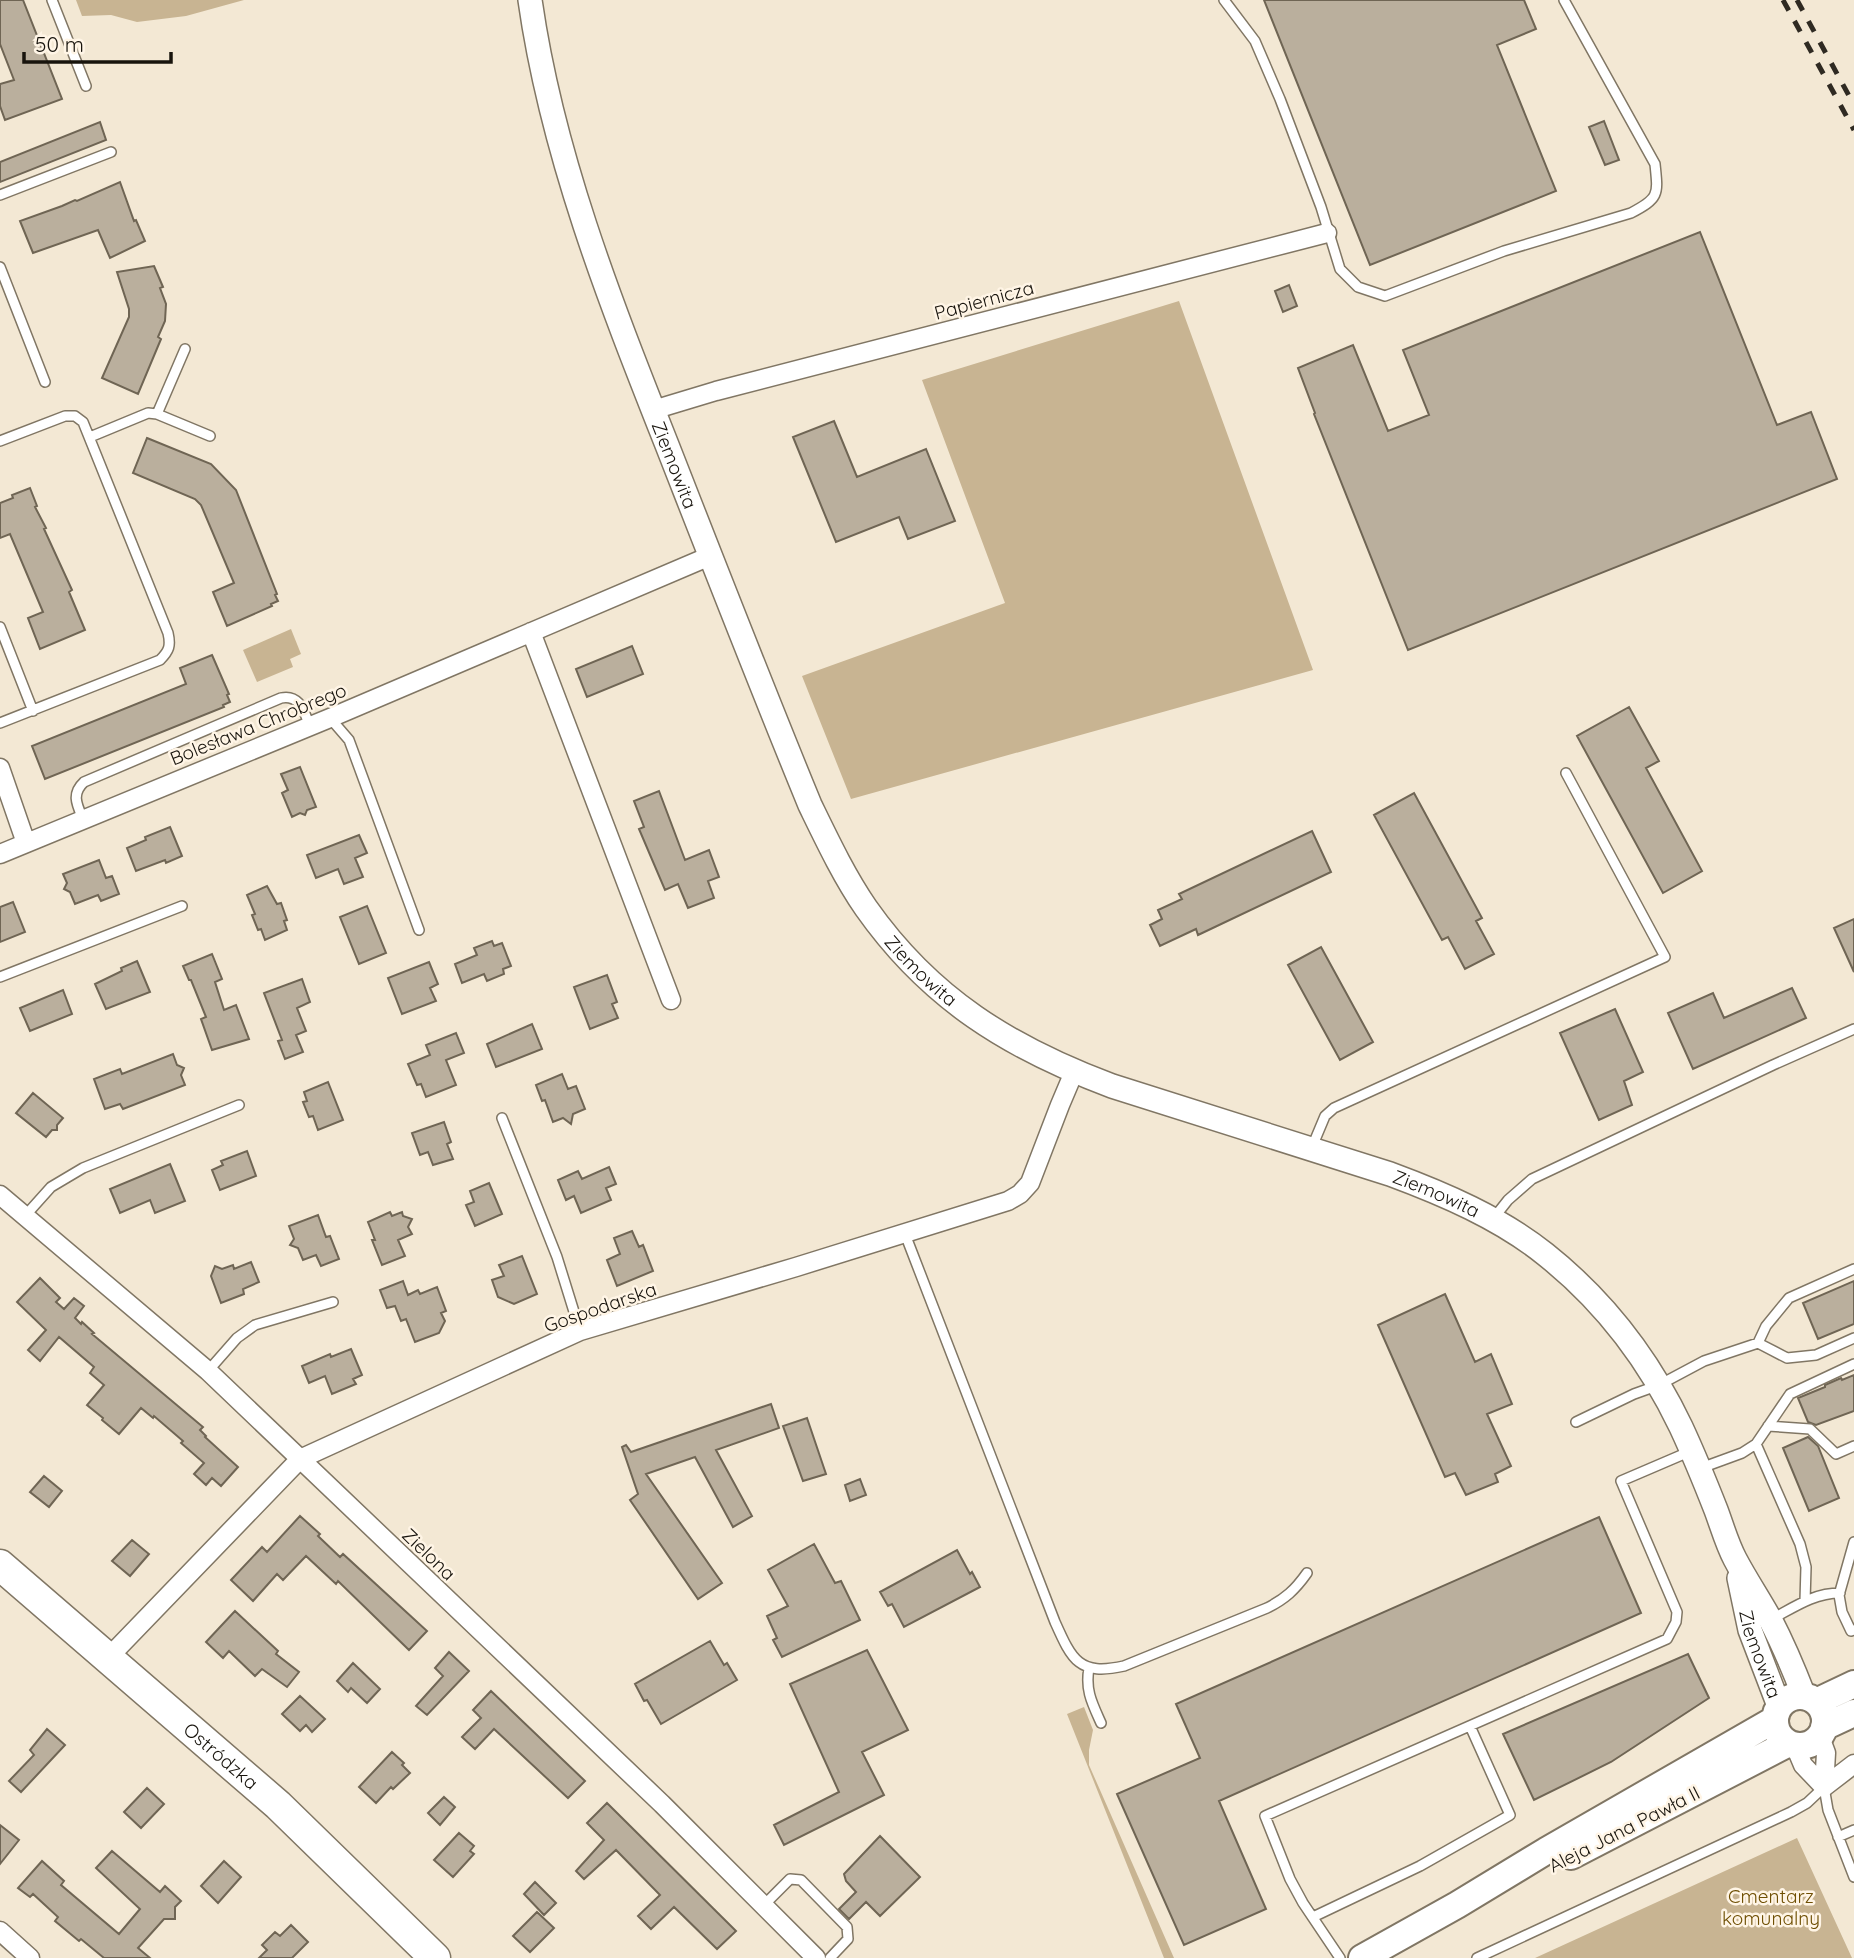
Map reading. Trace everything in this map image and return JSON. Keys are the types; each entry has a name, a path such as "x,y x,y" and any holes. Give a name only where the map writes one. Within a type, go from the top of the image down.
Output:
{"main road":[{"name":"Ostródzka","path":"0,1565 278,1805 435,1958"},
{"name":"Aleja Jana Pawła II","path":"1362,1958 1457,1905 1777,1713 1790,1698 1810,1699 1854,1685"},
{"path":"1810,1699 1824,1713 1822,1732"},
{"path":"1777,1713 1777,1734 1791,1745"},
{"name":"Aleja Jana Pawła II","path":"1457,1905 1553,1866 1791,1745 1809,1745 1822,1732 1854,1713"}],"street":[{"name":"Ziemowita","path":"530,0 550,104 588,239 710,556 810,805 835,855 866,907 897,948 932,983 963,1010 1010,1040 1074,1072 1112,1086 1424,1186 1492,1220 1544,1253 1580,1285 1613,1321 1659,1385 1696,1460 1760,1625 1777,1713"},
{"name":"Papiernicza","path":"653,410 716,391 1327,233"},
{"name":"Bolesława Chrobrego","path":"0,854 330,718 710,556"},
{"path":"531,632 671,1000"},
{"path":"0,768 26,843"},
{"name":"Gospodarska","path":"108,1658 300,1459 580,1331 905,1234 1008,1201 1020,1194 1030,1183 1074,1072"},
{"name":"Zielona","path":"0,1195 208,1371 662,1804 816,1958"},
{"name":"Ziemowita","path":"1760,1625 1810,1699"},
{"path":"1822,1732 1826,1754 1824,1787"},
{"path":"1791,1745 1803,1765 1824,1787"},
{"path":"1824,1787 1854,1764"},
{"path":"0,1931 30,1958"}],"lane":[{"path":"52,0 86,86"},
{"path":"1224,0 1255,41 1321,207 1340,269 1358,287 1385,296 1504,251 1631,213 1650,203 1658,189 1656,164 1564,0"},
{"path":"0,195 111,152"},
{"path":"0,268 45,382"},
{"path":"158,414 185,349"},
{"path":"90,437 148,414 158,414 210,436"},
{"path":"0,441 65,416 75,416 83,422 168,633 170,644 167,653 160,660 0,723"},
{"path":"0,627 33,711"},
{"path":"83,819 76,803 76,795 84,782 281,698 296,700 310,726"},
{"path":"330,718 349,740 419,930"},
{"path":"1312,1149 1325,1116 1334,1108 1665,957 1566,773"},
{"path":"0,977 182,906"},
{"path":"1492,1220 1508,1200 1532,1179 1854,1029"},
{"path":"25,1216 51,1187 83,1168 239,1105"},
{"path":"502,1118 557,1257 580,1331"},
{"path":"905,1234 1055,1622 1066,1646 1077,1661 1089,1668 1106,1670 1124,1666 1285,1599 1307,1573"},
{"path":"1758,1343 1766,1326 1788,1298 1854,1269"},
{"path":"208,1371 237,1338 255,1325 333,1301"},
{"path":"1576,1422 1659,1385 1704,1361 1758,1343 1787,1358 1816,1354 1854,1338"},
{"path":"1339,1958 1290,1879 1265,1816 1667,1639 1676,1622 1677,1612 1621,1481 1696,1460 1742,1453 1756,1444 1790,1394 1854,1364"},
{"path":"1768,1426 1810,1429 1836,1454 1854,1446"},
{"path":"1756,1444 1800,1544 1805,1567 1805,1601"},
{"path":"1854,1542 1840,1593 1842,1612 1851,1631 1854,1630"},
{"path":"1760,1625 1822,1594 1840,1593"},
{"path":"1089,1668 1089,1696 1101,1723"},
{"path":"1313,1917 1420,1866 1510,1815 1470,1726"},
{"path":"1824,1787 1828,1810 1854,1877"},
{"path":"1477,1958 1791,1812 1824,1787"},
{"path":"1838,1837 1854,1830"},
{"path":"763,1906 790,1879 801,1880 848,1927 848,1939 830,1958"}],"green space":[{"path":"76,0 244,0 186,16 137,22 111,15 82,16"},
{"path":"1179,301 1313,670 851,799 802,676 1005,603 922,380"},
{"path":"291,629 301,654 290,659 293,667 257,682 243,650"},
{"path":"1084,1707 1093,1730 1089,1765 1174,1958 1164,1958 1067,1714"},
{"name":"Cmentarz komunalny","path":"1797,1838 1852,1958 1535,1958"}],"building":[{"path":"0,0 23,0 62,99 5,120 0,106 0,84 14,80 0,44"},
{"path":"1264,0 1524,0 1536,29 1497,45 1556,191 1370,265"},
{"path":"1604,121 1619,160 1605,165 1589,127"},
{"path":"100,122 106,140 0,182 0,162"},
{"path":"120,182 134,221 136,220 145,241 110,258 98,230 33,253 20,221"},
{"path":"1700,232 1777,425 1811,412 1837,479 1408,650 1298,368 1353,345 1388,431 1429,415 1403,350"},
{"path":"154,266 163,287 160,288 166,304 165,321 158,337 161,339 138,394 102,378 129,317 117,272"},
{"path":"1289,285 1297,306 1283,312 1275,291"},
{"path":"834,421 857,477 926,449 955,521 908,539 899,517 836,542 793,437"},
{"path":"147,438 211,464 236,490 277,594 275,595 278,601 271,604 272,606 227,626 213,592 234,583 201,505 195,499 133,473"},
{"path":"30,488 37,506 35,507 46,528 44,529 72,590 69,592 85,630 40,649 28,618 43,612 10,534 0,538 0,503"},
{"path":"632,646 643,674 587,697 576,669"},
{"path":"212,655 229,694 227,695 230,702 223,705 224,707 45,779 32,746 186,684 180,668"},
{"path":"1629,707 1659,761 1646,768 1702,871 1663,893 1577,736"},
{"path":"300,767 316,807 307,810 305,815 300,813 292,817 282,793 288,790 281,774"},
{"path":"659,791 685,860 709,850 719,877 708,881 714,898 688,908 678,884 665,890 639,829 644,827 634,801"},
{"path":"1414,793 1482,918 1476,921 1494,954 1465,969 1448,937 1442,940 1374,815"},
{"path":"170,827 182,856 136,871 127,848"},
{"path":"1312,831 1331,872 1198,935 1196,929 1160,946 1150,925 1162,919 1158,910 1182,899 1179,894"},
{"path":"359,835 367,853 355,858 363,877 344,884 338,869 316,878 307,855"},
{"path":"99,860 106,878 112,876 119,894 101,901 98,895 75,904 70,892 64,889 67,883 63,874"},
{"path":"267,886 277,904 281,903 287,920 284,921 287,930 265,940 252,915 255,914 247,895"},
{"path":"13,902 25,932 0,942 0,907"},
{"path":"367,906 386,953 359,964 340,917"},
{"path":"1854,919 1854,972 1834,928"},
{"path":"492,941 494,946 502,943 511,966 503,969 504,974 487,981 484,974 462,983 455,964 477,955 474,948"},
{"path":"1321,947 1373,1042 1340,1060 1288,965"},
{"path":"212,954 222,979 215,982 224,1010 236,1005 249,1039 212,1050 201,1019 206,1017 183,966"},
{"path":"137,961 150,992 106,1009 95,984"},
{"path":"429,962 438,984 430,988 436,1001 402,1014 388,978"},
{"path":"607,975 617,1002 612,1004 618,1018 590,1029 574,987"},
{"path":"302,979 310,1002 297,1008 306,1031 296,1035 303,1052 285,1059 278,1041 282,1040 264,993"},
{"path":"1792,988 1806,1018 1693,1069 1668,1013 1713,993 1724,1018"},
{"path":"63,990 72,1014 30,1031 20,1008"},
{"path":"1615,1009 1643,1072 1624,1081 1632,1105 1599,1120 1560,1033"},
{"path":"532,1024 542,1049 496,1067 487,1044"},
{"path":"456,1033 464,1053 446,1060 456,1085 426,1097 421,1084 417,1085 408,1064 430,1055 426,1045"},
{"path":"173,1054 177,1065 184,1068 181,1075 185,1085 123,1109 120,1104 105,1109 94,1079 120,1069 122,1074"},
{"path":"562,1074 568,1089 576,1086 585,1109 573,1114 571,1124 563,1118 553,1122 536,1085"},
{"path":"328,1082 343,1120 318,1130 313,1116 309,1117 303,1102 307,1101 304,1092"},
{"path":"33,1093 63,1118 57,1125 57,1130 52,1130 46,1137 16,1113"},
{"path":"444,1122 451,1142 447,1144 453,1159 433,1165 428,1152 420,1155 412,1133"},
{"path":"247,1151 256,1176 220,1190 212,1170 223,1165 221,1161"},
{"path":"170,1164 185,1201 155,1213 150,1200 120,1213 110,1189"},
{"path":"609,1167 616,1184 606,1188 611,1200 581,1213 574,1196 566,1200 558,1180 578,1171 582,1179"},
{"path":"489,1183 502,1214 475,1226 466,1205 474,1202 470,1191"},
{"path":"390,1212 392,1216 402,1212 403,1216 412,1219 408,1227 412,1234 398,1240 405,1256 382,1265 368,1222"},
{"path":"318,1215 326,1237 330,1236 339,1259 321,1266 316,1255 303,1260 298,1248 290,1245 294,1239 289,1226"},
{"path":"632,1231 639,1247 643,1245 653,1271 617,1286 607,1260 620,1254 614,1238"},
{"path":"522,1256 537,1294 514,1304 498,1297 492,1280 504,1276 499,1265"},
{"path":"251,1262 259,1282 243,1289 244,1294 221,1303 211,1276 215,1266 222,1269 233,1265 234,1269"},
{"path":"40,1278 60,1298 56,1302 64,1309 74,1298 84,1306 75,1318 203,1427 200,1430 205,1437 238,1467 221,1486 212,1478 206,1485 194,1474 204,1463 181,1443 183,1441 141,1408 119,1434 102,1420 103,1418 87,1405 104,1385 90,1373 94,1367 59,1337 40,1361 28,1350 46,1330 17,1302"},
{"path":"403,1281 408,1295 418,1290 420,1294 437,1287 446,1311 441,1313 445,1321 439,1333 415,1342 406,1319 401,1321 395,1306 387,1308 380,1290"},
{"path":"1854,1281 1854,1324 1818,1339 1803,1303"},
{"path":"1445,1294 1475,1362 1491,1354 1512,1404 1487,1414 1511,1466 1495,1474 1498,1482 1466,1495 1455,1473 1445,1477 1378,1325"},
{"path":"351,1349 362,1375 353,1379 356,1384 332,1394 325,1376 309,1383 302,1366 330,1354 331,1357"},
{"path":"1854,1375 1854,1411 1816,1425 1808,1422 1798,1398 1841,1378 1842,1380"},
{"path":"771,1404 779,1428 716,1450 752,1516 733,1527 695,1457 646,1474 722,1583 698,1599 630,1500 638,1494 622,1447 626,1445 631,1452"},
{"path":"807,1418 826,1474 803,1481 783,1426"},
{"path":"1808,1437 1818,1446 1839,1498 1809,1511 1783,1448"},
{"path":"44,1476 62,1491 49,1507 30,1492"},
{"path":"860,1479 866,1495 850,1501 845,1485"},
{"path":"300,1516 340,1557 343,1554 427,1631 409,1650 338,1581 336,1584 306,1556 283,1580 277,1574 253,1601 231,1580 262,1547 267,1552"},
{"path":"1599,1517 1641,1613 1219,1801 1266,1909 1184,1945 1117,1794 1200,1758 1176,1704"},
{"path":"132,1540 149,1554 130,1576 112,1561"},
{"path":"814,1544 835,1583 841,1581 860,1620 782,1657 773,1640 777,1638 767,1616 788,1606 768,1570"},
{"path":"957,1550 980,1587 904,1627 892,1604 888,1606 880,1592"},
{"path":"235,1611 278,1651 276,1654 299,1672 287,1687 262,1669 255,1676 229,1651 223,1658 206,1642"},
{"path":"710,1641 724,1665 727,1663 737,1680 661,1724 635,1684"},
{"path":"867,1650 908,1730 862,1752 884,1795 784,1845 774,1825 839,1792 790,1684"},
{"path":"449,1652 469,1671 427,1715 416,1706 443,1676 435,1668"},
{"path":"1688,1654 1709,1698 1611,1762 1534,1800 1503,1734"},
{"path":"353,1663 380,1689 367,1703 351,1688 348,1692 337,1681"},
{"path":"491,1691 585,1781 568,1798 494,1729 475,1749 462,1737 481,1718 473,1710"},
{"path":"300,1696 325,1719 312,1732 306,1725 300,1731 282,1714"},
{"path":"47,1729 65,1745 21,1792 9,1781 34,1755 30,1750"},
{"path":"392,1752 410,1773 376,1803 359,1787"},
{"path":"147,1788 164,1804 141,1828 124,1812"},
{"path":"444,1797 455,1807 440,1825 428,1813"},
{"path":"607,1803 736,1931 717,1949 674,1907 651,1929 638,1916 660,1895 616,1850 584,1879 576,1871 604,1840 587,1823"},
{"path":"0,1825 19,1840 0,1864"},
{"path":"459,1833 474,1846 470,1851 474,1854 453,1877 434,1860"},
{"path":"880,1836 920,1877 880,1916 866,1902 849,1919 839,1909 856,1892 846,1881 844,1874"},
{"path":"112,1851 160,1892 165,1886 181,1901 175,1907 175,1919 164,1919 138,1948 150,1958 104,1958 55,1921 58,1917 33,1894 30,1897 18,1888 42,1861 64,1881 61,1885 119,1934 140,1909 96,1868"},
{"path":"224,1861 241,1877 218,1903 201,1886"},
{"path":"535,1882 556,1903 544,1915 524,1894"},
{"path":"537,1912 554,1928 530,1952 513,1936"},
{"path":"291,1925 308,1942 292,1958 259,1958 267,1950 262,1945 275,1932 280,1936"}],"railway":[{"path":"1783,0 1854,130"},
{"path":"1797,0 1854,105"}]}
